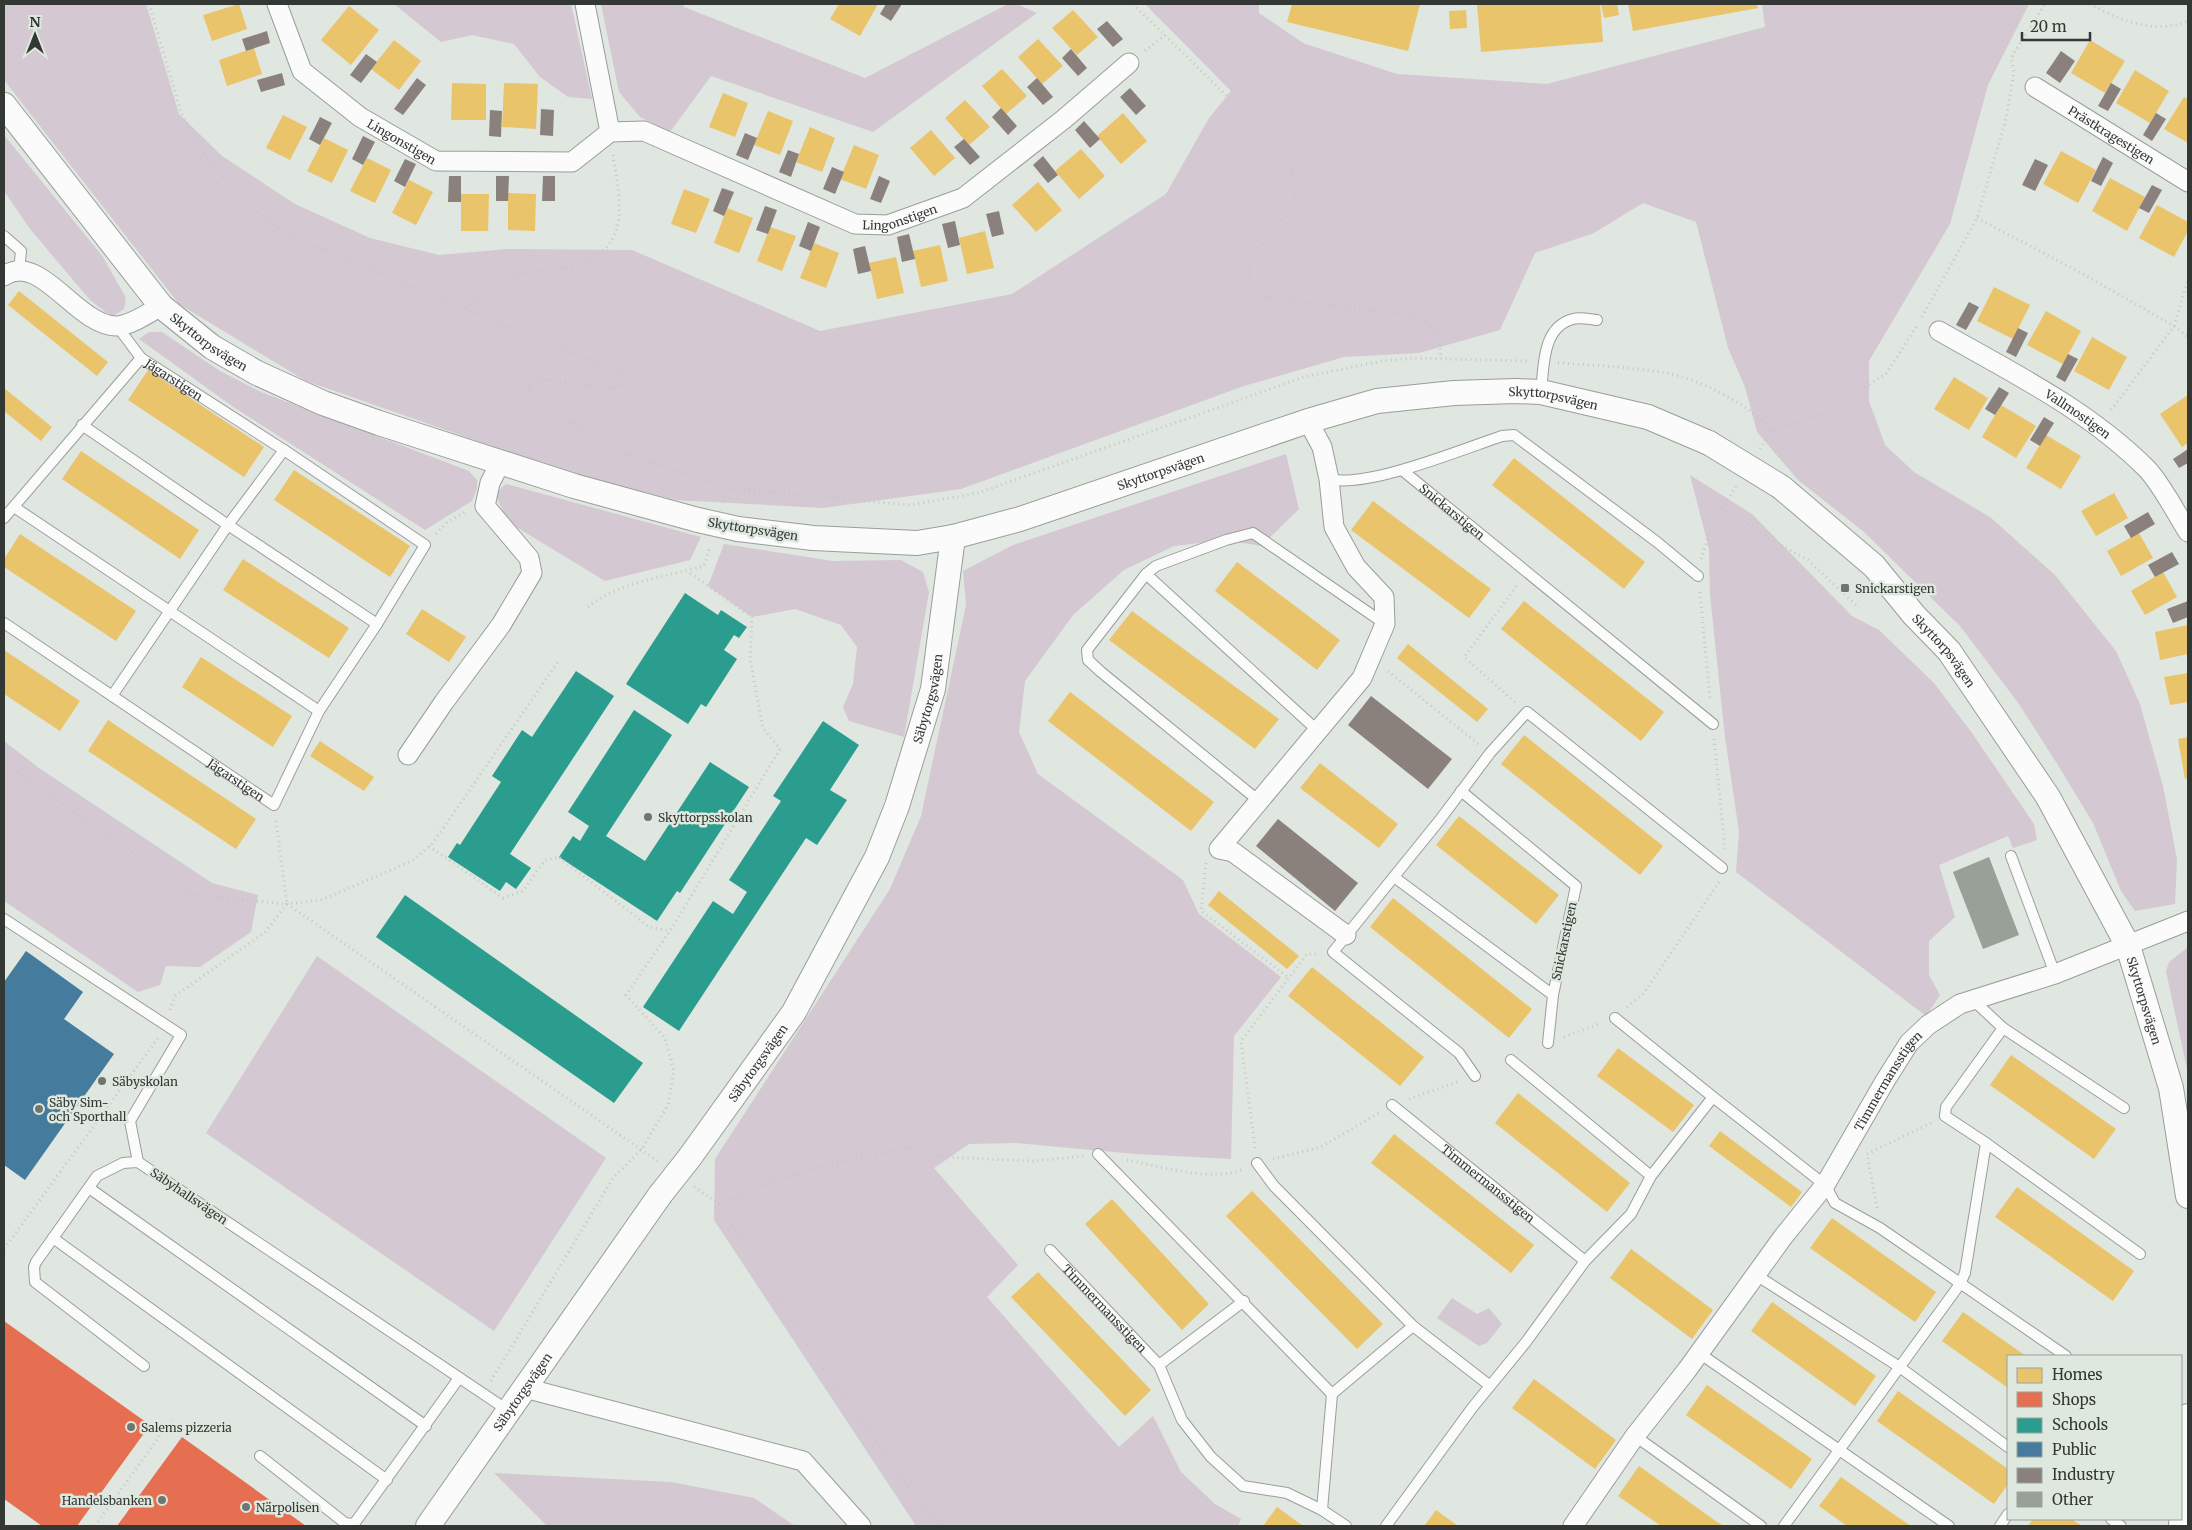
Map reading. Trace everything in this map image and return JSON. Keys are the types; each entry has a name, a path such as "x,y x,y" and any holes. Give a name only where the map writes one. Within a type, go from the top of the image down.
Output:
{"street":[{"name":"Lingonstigen","path":"277,4 302,71 360,116 436,161 572,162 610,132 644,131 855,224 888,225 963,198 1064,119 1129,63"},
{"path":"585,4 610,132"},
{"name":"Prästkragestigen","path":"2035,87 2188,182"},
{"name":"Skyttorpsvägen","path":"4,105 162,306 212,347 257,373 323,402 500,463 698,520 738,529 813,538 917,544 1020,519 1308,421 1377,401 1454,394 1516,391 1541,392 1648,417 1709,443 1781,487 1874,566 1914,615 1948,651 2048,797 2128,946 2171,1088 2188,1196"},
{"path":"12,273 36,274 93,320 117,326 144,316 162,306"},
{"name":"Vallmostigen","path":"1939,330 2068,404 2098,427 2148,470 2188,532"},
{"path":"1308,421 1322,447 1330,479 1334,527 1356,567 1384,597 1385,624 1362,678 1220,849 1233,852 1346,935"},
{"path":"408,755 444,702 501,625 532,573 529,558 485,506 490,483 500,463"},
{"name":"Säbytorgsvägen","path":"428,1526 660,1195 690,1157 794,1012 877,857 897,806 933,689 952,537"},
{"name":"Timmermansstigen","path":"1577,1525 1635,1436 1825,1185 1909,1043 1936,1020 1960,1004 2055,974 2096,956 2128,946 2188,921"},
{"path":"525,1388 803,1461 861,1526"},
{"path":"2182,1510 2188,1416"}],"lane":[{"path":"4,236 20,251 12,273"},
{"path":"1541,392 1550,337 1561,324 1575,318 1597,320"},
{"name":"Jägarstigen","path":"4,623 274,805 319,711 377,624 425,545 284,450 141,358 117,326"},
{"name":"Jägarstigen","path":"4,518 141,358"},
{"path":"82,425 377,624"},
{"name":"Snickarstigen","path":"1330,479 1339,482 1356,480 1402,470 1502,436 1514,435 1657,542 1698,576"},
{"path":"112,696 228,525 284,450"},
{"name":"Snickarstigen","path":"1402,470 1712,724"},
{"path":"14,506 319,711"},
{"path":"1259,801 1088,660 1087,650 1146,574 1156,566 1226,540 1253,533 1385,624"},
{"path":"1146,574 1318,731"},
{"path":"1475,1076 1459,1053 1333,952 1490,753 1527,712 1722,868"},
{"name":"Snickarstigen","path":"1461,791 1576,886 1553,995 1548,1043"},
{"path":"2011,856 2055,974"},
{"name":"Snickarstigen","path":"1394,877 1553,995"},
{"path":"4,919 168,1025"},
{"path":"1973,1000 2003,1028 2124,1108"},
{"path":"1615,1018 1825,1185 1835,1203 1880,1228 2065,1355"},
{"name":"Säbyhallsvägen","path":"168,1025 181,1035 130,1121 138,1162 509,1411"},
{"path":"2003,1028 1946,1107 1945,1116 1986,1143 2140,1254"},
{"path":"1511,1060 1652,1176"},
{"path":"1386,1526 1490,1385 1526,1342 1585,1261 1631,1214 1652,1176 1713,1097"},
{"name":"Timmermansstigen","path":"1392,1105 1585,1261"},
{"path":"1784,1526 1898,1366 1960,1284 1965,1273 1986,1143"},
{"path":"1098,1154 1244,1301 1332,1394"},
{"path":"138,1162 123,1163 97,1176 34,1267 35,1282 144,1366"},
{"path":"1257,1163 1274,1186 1413,1326 1490,1385"},
{"path":"89,1188 426,1426"},
{"path":"53,1238 387,1480"},
{"name":"Timmermansstigen","path":"1050,1250 1159,1365 1182,1420 1211,1457 1243,1486 1286,1493 1322,1510 1346,1526"},
{"path":"1756,1275 1898,1366 2007,1446"},
{"path":"1159,1365 1244,1301"},
{"path":"1322,1510 1332,1394 1413,1326"},
{"path":"1699,1352 1949,1526"},
{"path":"260,1456 345,1523 354,1524 358,1522 459,1378"},
{"path":"1635,1436 1761,1526"},
{"path":"2000,1526 2007,1516"}],"path":[{"path":"149,4 181,112 197,144 219,173 247,204 284,233 619,372 623,386 608,389 542,379 528,386 535,400 620,451 727,488 910,505 978,493 1304,377 1382,362 1441,359 1545,362 1668,373 1706,386 1744,407 1762,418 1772,431"},
{"path":"1133,4 1279,147 1292,170 1297,188 1294,202 1249,263 1249,280 1254,290 1261,297 1415,316 1430,326 1440,340 1441,359"},
{"path":"1758,453 1772,431 1820,415 1886,374 1912,335 1977,218 2006,119 2014,72 2011,58 2045,4"},
{"path":"2090,4 2142,26 2165,27 2188,22"},
{"path":"1129,63 1165,36"},
{"path":"466,309 498,285 519,275 575,265 603,252 611,243 617,233 618,195 610,132"},
{"path":"1977,218 2083,274 2174,326 2188,337"},
{"path":"2098,427 2174,326 2188,279"},
{"path":"1548,1043 1615,1018 1644,993 1721,880 1726,854 1698,576 1703,551 1711,528 1738,484"},
{"path":"722,506 727,488"},
{"path":"425,545 448,521 468,511 485,506"},
{"path":"1723,507 1769,539 1808,560 1859,608"},
{"path":"588,607 599,598 643,582 704,566 711,540"},
{"path":"483,1394 613,1178 642,1149 668,1105 674,1071 664,1038 626,995 670,931 780,749 763,728 750,659 752,617 687,571"},
{"path":"1526,573 1464,657 1527,712"},
{"path":"1372,658 1490,753"},
{"path":"4,763 193,895 287,904 320,900 412,861 429,846 558,662"},
{"path":"4,1249 168,1025 172,999 266,932 287,904 274,805"},
{"path":"429,846 503,898 522,891 545,860 559,857 650,927 670,931"},
{"path":"1220,849 1206,860 1200,911 1289,978"},
{"path":"287,904 664,1166"},
{"path":"1257,1163 1241,1041 1307,954 1333,952"},
{"path":"719,1204 779,1179 849,1159 918,1146 942,1157 1033,1162 1098,1154 1205,1175 1235,1173 1257,1163 1321,1147 1392,1105 1475,1076"},
{"path":"1880,1228 1867,1154 1945,1116"},
{"path":"687,1182 719,1204 818,1360 927,1513 942,1526"},
{"path":"96,1526 170,1420"}],"shaded area":[{"path":"4,4 146,4 179,114 222,156 295,204 370,238 439,255 508,249 632,250 820,331 1012,294 1166,194 1209,118 1231,91 1145,4 1259,4 1259,13 1303,43 1397,74 1547,84 1765,27 1762,4 2029,4 1988,85 1950,224 1869,361 1869,401 1885,445 1914,472 1990,517 2055,575 2116,651 2140,704 2163,786 2177,859 2175,904 2135,911 2121,891 2093,823 2061,770 2019,704 1960,626 1864,532 1798,480 1757,432 1745,387 1728,348 1696,222 1643,203 1594,233 1535,253 1500,330 1419,353 1344,357 1244,386 961,489 823,508 676,500 566,472 306,381 179,304 4,80"},
{"path":"394,4 571,4 592,99 568,97 540,77 514,44 472,35 441,42"},
{"path":"601,4 683,4 684,7 865,78 1008,4 1016,4 1037,13 873,132 711,76 670,132 640,117 619,92"},
{"path":"4,135 103,257 126,298 124,309 112,317 90,300 30,229 4,191"},
{"path":"149,332 162,332 220,371 261,392 469,471 477,480 477,489 472,501 425,530 232,406 139,339"},
{"path":"1286,454 1299,509 1261,546 1226,540 1174,546 1124,570 1073,615 1025,681 1019,732 1038,774 1183,880 1199,914 1281,977 1234,1036 1231,1159 1136,1154 1016,1143 969,1144 934,1168 1018,1265 987,1297 1119,1447 1153,1416 1181,1472 1215,1504 1241,1519 1238,1526 916,1526 714,1220 715,1159 890,889 921,816 966,605 963,571 1013,545"},
{"path":"1690,475 1752,514 1852,616 1879,630 1934,683 1972,733 2034,824 2037,840 2013,848 2008,836 1939,865 1955,917 1929,941 1929,975 1940,995 1926,1016 1736,872 1739,832 1725,737 1710,595 1709,549"},
{"path":"506,484 701,537 690,560 605,581 508,522 495,494"},
{"path":"724,544 833,561 901,560 923,572 929,592 904,737 849,721 843,707 853,684 857,647 841,625 795,609 752,617 708,586"},
{"path":"4,741 39,768 212,883 258,895 251,932 200,967 166,966 160,985 138,992 4,901"},
{"path":"2188,947 2188,1074 2166,971 2169,962"},
{"path":"317,956 606,1158 494,1331 206,1133"},
{"path":"1452,1298 1477,1314 1489,1308 1502,1324 1487,1343 1479,1346 1437,1318"},
{"path":"494,1473 671,1482 754,1498 795,1526 547,1526"}],"building: Homes":[{"path":"239,4 247,29 212,41 203,15"},
{"path":"839,4 878,4 860,36 830,19"},
{"path":"1292,4 1420,4 1408,51 1287,22"},
{"path":"1477,4 1600,4 1603,42 1481,52"},
{"path":"1601,4 1617,4 1619,15 1604,18"},
{"path":"1628,4 1757,4 1758,8 1633,31"},
{"path":"349,6 379,30 351,65 321,40"},
{"path":"1073,10 1098,37 1077,55 1052,28"},
{"path":"1466,10 1467,28 1450,29 1449,11"},
{"path":"1038,39 1063,66 1042,84 1018,57"},
{"path":"394,40 421,61 399,90 371,69"},
{"path":"2090,40 2125,61 2105,93 2071,73"},
{"path":"254,48 262,74 227,86 219,60"},
{"path":"1002,69 1027,96 1006,114 982,86"},
{"path":"2135,70 2169,91 2150,123 2116,103"},
{"path":"452,83 486,84 486,120 451,120"},
{"path":"504,83 538,84 536,129 502,127"},
{"path":"723,93 748,103 735,137 709,127"},
{"path":"2184,97 2188,99 2188,143 2164,129"},
{"path":"965,100 990,127 969,145 945,118"},
{"path":"768,111 793,121 780,155 754,145"},
{"path":"1123,113 1147,141 1121,164 1097,136"},
{"path":"283,115 307,127 290,160 266,148"},
{"path":"810,127 835,138 822,172 796,162"},
{"path":"931,130 955,158 934,176 910,148"},
{"path":"324,138 348,150 332,183 307,171"},
{"path":"854,145 879,155 866,189 840,179"},
{"path":"1081,149 1105,176 1079,199 1055,171"},
{"path":"2061,151 2096,170 2078,203 2043,184"},
{"path":"367,158 391,170 375,203 350,191"},
{"path":"2110,178 2145,197 2127,231 2092,211"},
{"path":"409,180 433,192 416,225 392,213"},
{"path":"1038,182 1062,210 1036,232 1012,205"},
{"path":"684,189 710,199 696,233 671,224"},
{"path":"508,193 536,194 535,231 508,230"},
{"path":"461,194 489,194 488,231 461,231"},
{"path":"2157,205 2188,222 2188,231 2174,257 2139,238"},
{"path":"727,208 753,218 739,253 714,243"},
{"path":"770,227 796,236 782,271 757,261"},
{"path":"985,231 994,268 967,274 959,238"},
{"path":"814,243 839,253 826,288 800,278"},
{"path":"940,245 948,281 921,287 913,251"},
{"path":"896,257 904,293 877,299 869,263"},
{"path":"1994,287 2030,305 2013,339 1977,321"},
{"path":"19,291 108,362 97,376 8,305"},
{"path":"2046,311 2081,331 2063,364 2027,345"},
{"path":"2092,337 2127,357 2109,390 2074,371"},
{"path":"148,370 264,447 244,477 128,400"},
{"path":"1954,377 1988,398 1969,430 1934,409"},
{"path":"4,388 52,427 41,441 4,411"},
{"path":"2188,395 2188,443 2182,447 2160,414"},
{"path":"2001,405 2036,426 2016,458 1982,437"},
{"path":"2046,435 2081,456 2061,489 2026,468"},
{"path":"81,451 199,530 180,559 62,479"},
{"path":"1514,458 1645,562 1624,589 1492,485"},
{"path":"294,470 410,546 390,577 274,500"},
{"path":"2114,493 2128,518 2096,536 2081,511"},
{"path":"1373,501 1491,589 1469,618 1351,530"},
{"path":"2139,533 2153,558 2121,576 2107,551"},
{"path":"20,534 136,611 116,641 4,567 4,559"},
{"path":"243,559 349,628 329,658 223,590"},
{"path":"1237,562 1340,640 1317,670 1215,591"},
{"path":"2163,572 2177,597 2145,615 2131,591"},
{"path":"1524,601 1664,712 1641,741 1501,629"},
{"path":"422,609 466,637 449,662 406,634"},
{"path":"1132,611 1279,719 1255,749 1109,640"},
{"path":"2188,625 2188,654 2160,660 2155,632"},
{"path":"1408,644 1488,709 1477,722 1397,658"},
{"path":"4,650 80,701 60,731 4,694"},
{"path":"201,657 292,716 273,747 182,687"},
{"path":"2188,673 2188,702 2170,705 2164,677"},
{"path":"1070,692 1214,802 1191,831 1048,721"},
{"path":"108,720 256,819 236,849 88,751"},
{"path":"1524,735 1663,846 1640,875 1501,764"},
{"path":"2188,737 2188,778 2185,779 2178,739"},
{"path":"320,741 374,777 364,791 310,756"},
{"path":"1320,763 1398,824 1379,848 1300,788"},
{"path":"1459,816 1559,895 1536,924 1436,845"},
{"path":"1219,891 1299,956 1287,969 1208,905"},
{"path":"1393,898 1532,1009 1509,1038 1370,927"},
{"path":"1312,967 1424,1057 1400,1086 1288,996"},
{"path":"1618,1048 1694,1105 1673,1132 1597,1076"},
{"path":"2011,1055 2116,1129 2094,1159 1990,1085"},
{"path":"1518,1093 1630,1183 1607,1212 1495,1123"},
{"path":"1720,1131 1802,1192 1791,1207 1709,1146"},
{"path":"1394,1134 1534,1245 1511,1273 1371,1163"},
{"path":"2017,1187 2134,1271 2113,1301 1995,1217"},
{"path":"1252,1191 1383,1324 1357,1349 1226,1216"},
{"path":"1112,1199 1209,1304 1182,1330 1085,1224"},
{"path":"1832,1218 1936,1292 1915,1322 1810,1248"},
{"path":"1631,1249 1713,1310 1692,1339 1610,1278"},
{"path":"1038,1272 1151,1390 1125,1416 1011,1297"},
{"path":"1772,1302 1876,1376 1855,1406 1751,1331"},
{"path":"1963,1312 2025,1355 2007,1355 2007,1387 1942,1341"},
{"path":"1534,1379 1616,1440 1595,1469 1512,1408"},
{"path":"1707,1385 1812,1459 1791,1489 1686,1415"},
{"path":"1898,1391 2007,1468 2007,1485 1994,1504 1877,1421"},
{"path":"1639,1466 1724,1526 1661,1526 1618,1496"},
{"path":"1841,1477 1911,1526 1847,1526 1819,1506"},
{"path":"1277,1507 1299,1523 1304,1526 1263,1526"},
{"path":"1436,1510 1458,1526 1425,1525"},
{"path":"2032,1520 2073,1520 2082,1526 2028,1526"}],"building: Shops":[{"path":"4,1321 150,1425 77,1526 42,1526 4,1499"},
{"path":"182,1437 306,1526 117,1526"}],"building: Schools":[{"path":"685,593 718,615 721,610 747,627 739,638 734,635 724,650 737,659 706,707 701,704 688,724 626,684"},
{"path":"576,671 614,696 510,854 531,868 516,889 506,882 500,891 448,857 457,843 460,845 501,782 492,776 522,730 532,737"},
{"path":"634,710 672,735 606,836 645,861 710,762 749,787 680,893 677,891 657,921 559,857 573,836 580,841 589,826 568,812"},
{"path":"823,721 859,745 830,790 847,800 817,845 806,838 679,1031 643,1007 713,901 733,914 747,892 729,880 781,801 773,796"},
{"path":"405,895 643,1063 614,1103 376,937"}],"building: Public":[{"name":"Säby Sim- och Sporthall","path":"26,951 83,992 64,1019 114,1054 25,1180 4,1165 4,982"}],"building: Industry":[{"path":"886,4 902,4 891,21 880,14"},
{"path":"1107,21 1123,39 1113,47 1097,29"},
{"path":"267,31 270,43 246,51 242,39"},
{"path":"1071,49 1087,68 1078,76 1062,58"},
{"path":"2061,51 2075,61 2060,83 2046,73"},
{"path":"366,54 377,62 361,83 350,75"},
{"path":"282,73 285,85 261,92 257,80"},
{"path":"417,78 426,85 403,115 394,109"},
{"path":"1037,78 1053,97 1043,105 1027,87"},
{"path":"2111,83 2121,89 2108,111 2098,106"},
{"path":"1130,88 1146,106 1136,115 1120,97"},
{"path":"1001,108 1017,126 1008,135 992,117"},
{"path":"541,109 554,110 553,136 540,135"},
{"path":"490,110 502,111 501,137 489,136"},
{"path":"2156,113 2166,119 2152,141 2143,135"},
{"path":"320,117 332,123 320,145 309,139"},
{"path":"1084,121 1100,139 1090,148 1075,130"},
{"path":"745,133 757,138 748,160 736,155"},
{"path":"363,136 375,142 363,165 352,159"},
{"path":"964,139 980,157 970,165 954,147"},
{"path":"788,150 799,154 791,177 779,172"},
{"path":"1043,156 1058,175 1048,183 1033,165"},
{"path":"2103,157 2113,163 2101,186 2091,181"},
{"path":"405,159 416,164 405,187 394,181"},
{"path":"2035,159 2048,165 2035,191 2022,185"},
{"path":"832,167 844,172 835,194 823,189"},
{"path":"449,176 461,176 461,202 448,202"},
{"path":"496,176 509,176 508,201 496,201"},
{"path":"543,176 555,176 555,201 542,201"},
{"path":"879,176 890,181 881,203 870,199"},
{"path":"2152,185 2162,190 2149,213 2139,208"},
{"path":"722,188 734,192 724,216 713,211"},
{"path":"765,206 777,210 768,234 756,230"},
{"path":"999,211 1004,234 992,237 986,214"},
{"path":"955,221 960,245 948,248 942,224"},
{"path":"808,222 820,227 811,251 799,246"},
{"path":"909,234 915,259 902,262 897,237"},
{"path":"865,246 871,271 858,274 853,249"},
{"path":"1969,302 1979,307 1966,330 1956,325"},
{"path":"2018,328 2028,333 2016,357 2006,352"},
{"path":"2068,354 2078,359 2065,382 2056,377"},
{"path":"1999,387 2009,393 1995,415 1985,409"},
{"path":"2044,417 2054,423 2040,446 2030,440"},
{"path":"2188,449 2188,463 2179,468 2173,459"},
{"path":"2148,512 2155,524 2131,538 2124,526"},
{"path":"2172,552 2179,564 2155,577 2148,565"},
{"path":"2188,601 2188,617 2173,623 2167,609"},
{"path":"1371,696 1452,759 1428,789 1348,725"},
{"path":"1278,819 1358,883 1335,911 1256,846"}],"building: Other":[{"path":"1989,857 2019,935 1983,949 1953,872"}],"place":[{"name":"Snickarstigen","path":"1845,588"},
{"name":"Skyttorpsskolan","path":"648,817"},
{"name":"Säbyskolan","path":"102,1081"},
{"name":"Säby Sim- och Sporthall","path":"39,1109"},
{"name":"Salems pizzeria","path":"131,1427"},
{"name":"Handelsbanken","path":"162,1500"},
{"name":"Närpolisen","path":"246,1507"}]}
